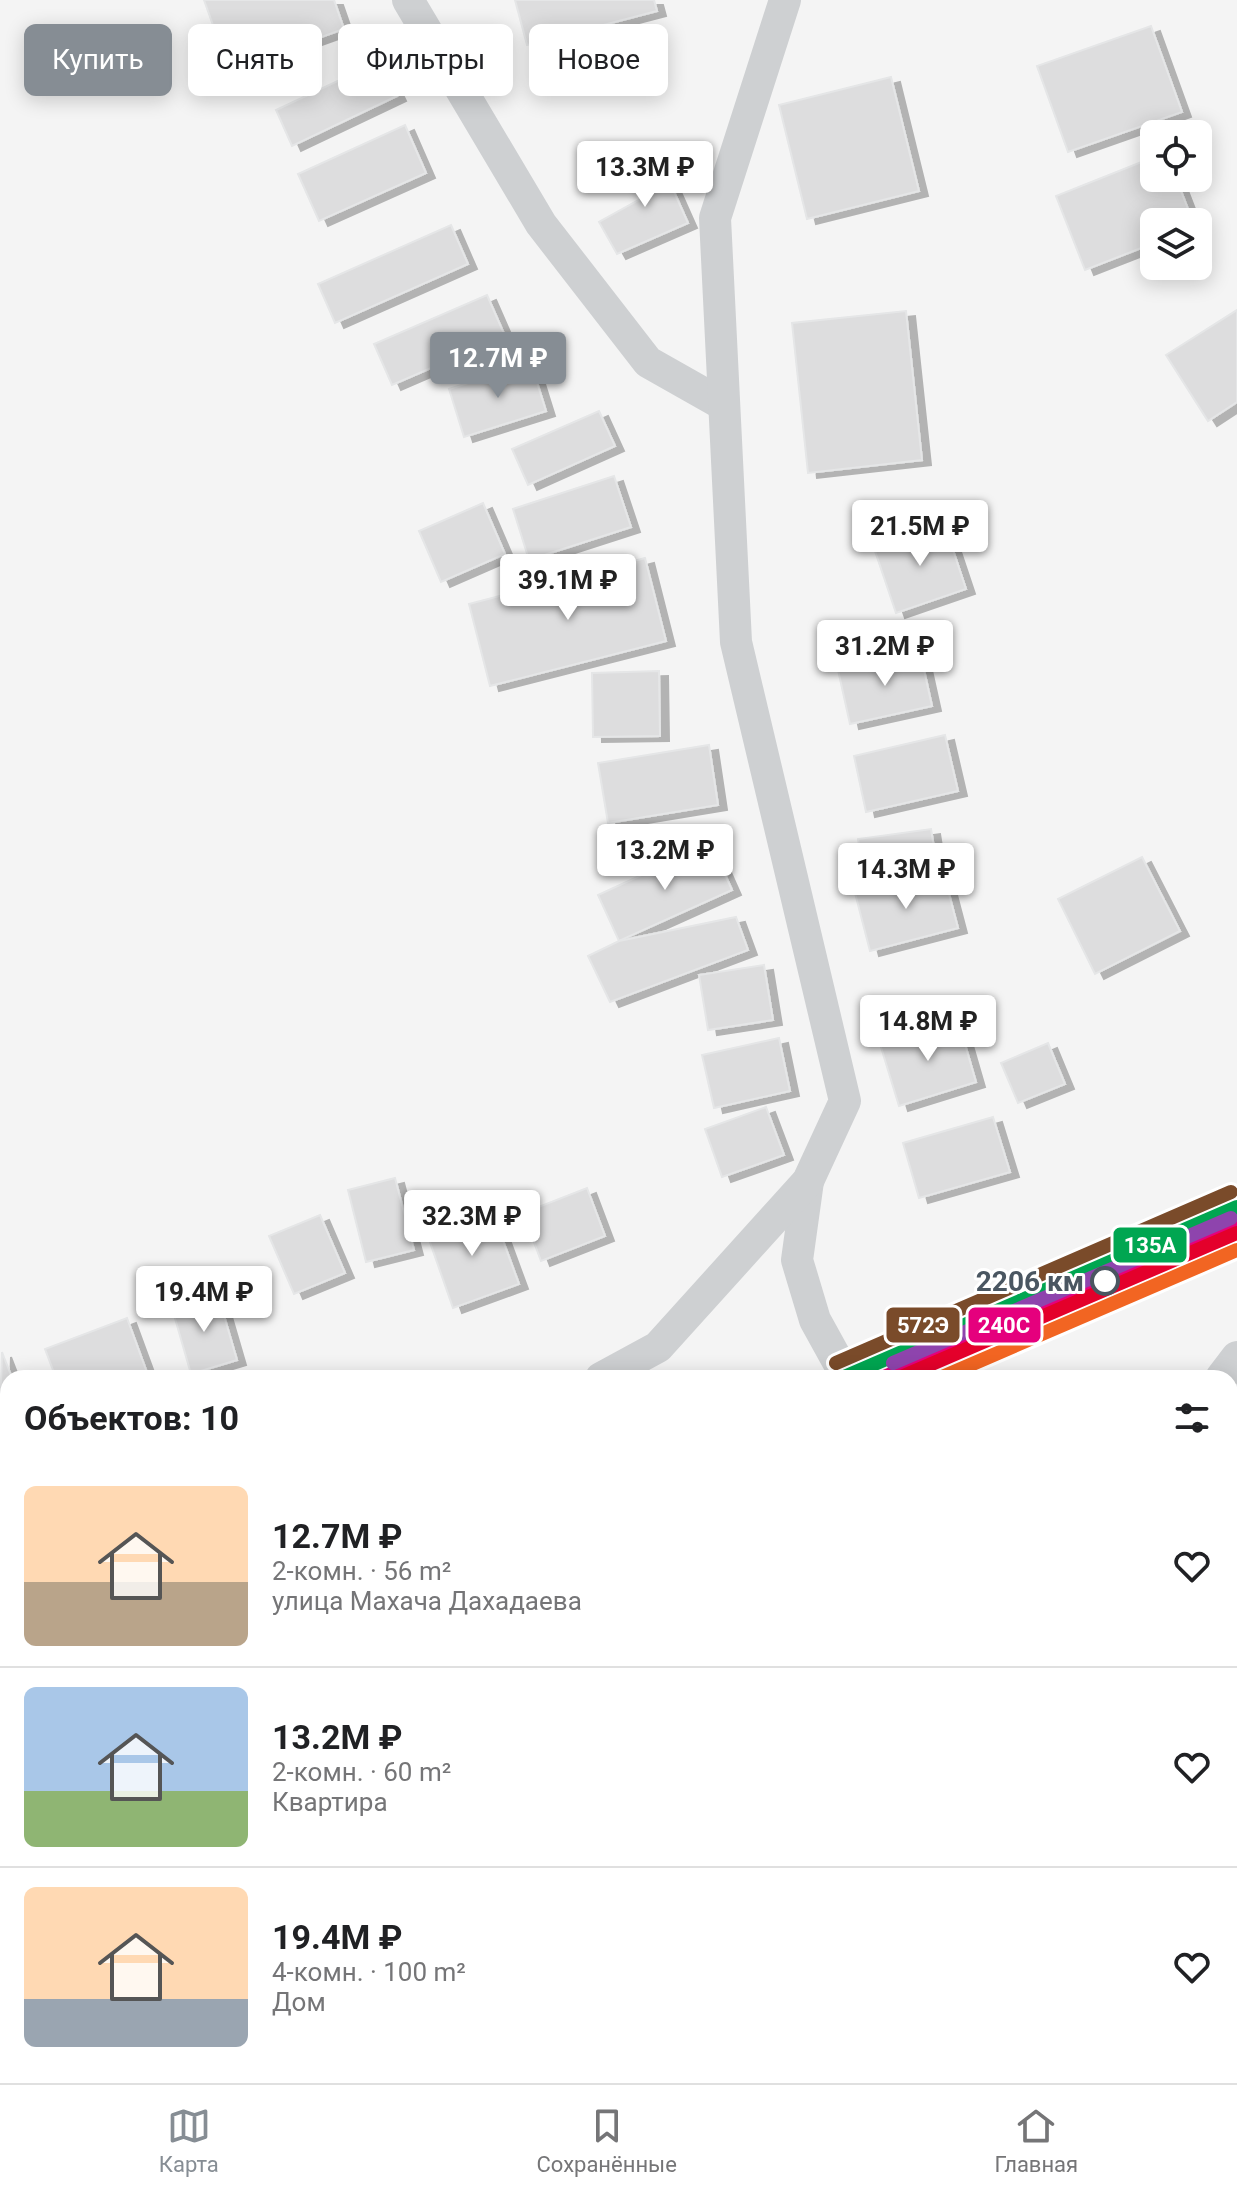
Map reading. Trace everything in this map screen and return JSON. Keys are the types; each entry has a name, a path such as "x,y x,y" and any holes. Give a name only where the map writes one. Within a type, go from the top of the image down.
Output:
{"street":[{"path":"408,0 541,224 648,362 724,405"},
{"path":"785,0 715,218 736,642 845,1101 808,1181 797,1260 815,1320 843,1370"},
{"path":"616,1370 658,1347 808,1181"}],"building":[{"path":"204,0 334,0 342,24 338,24 338,31 322,37 322,24 213,24"},
{"path":"515,0 654,0 657,11 607,24 529,24 527,45"},
{"path":"1151,26 1182,112 1159,120 1140,120 1140,127 1068,152 1037,66"},
{"path":"891,77 919,191 807,219 779,105"},
{"path":"338,81 338,96 397,96 292,146 276,110 306,96 322,96 322,88"},
{"path":"405,125 426,173 319,221 298,174"},
{"path":"659,158 688,223 617,254 599,222 642,198 626,162"},
{"path":"1140,163 1140,192 1181,192 1188,208 1140,208 1140,248 1085,270 1056,196"},
{"path":"451,225 468,264 335,323 318,284"},
{"path":"487,295 505,336 392,385 374,344"},
{"path":"1237,310 1237,402 1208,421 1166,355"},
{"path":"906,311 922,460 808,473 792,323"},
{"path":"531,363 546,411 464,437 449,389"},
{"path":"599,411 615,446 528,485 512,449"},
{"path":"614,476 631,527 529,560 513,509"},
{"path":"483,503 505,554 441,582 419,531"},
{"path":"944,523 966,589 896,613 874,548"},
{"path":"645,558 666,641 490,686 469,604"},
{"path":"920,652 932,706 850,724 838,670"},
{"path":"659,671 660,736 593,737 592,673"},
{"path":"945,735 958,791 866,812 854,756"},
{"path":"709,745 718,805 608,823 598,763"},
{"path":"931,829 936,860 863,870 858,839"},
{"path":"711,843 732,890 619,941 598,895"},
{"path":"1142,857 1180,931 1095,974 1058,899"},
{"path":"943,871 958,928 870,951 855,893"},
{"path":"736,917 748,950 610,1002 588,956 619,941"},
{"path":"764,965 773,1020 708,1030 699,975"},
{"path":"958,1020 976,1082 899,1106 880,1044"},
{"path":"779,1038 790,1091 714,1108 702,1055"},
{"path":"1048,1043 1065,1084 1018,1103 1001,1063"},
{"path":"766,1107 784,1155 722,1177 705,1129"},
{"path":"993,1117 1010,1172 919,1198 903,1143"},
{"path":"395,1178 414,1250 366,1262 348,1190"},
{"path":"587,1188 605,1236 541,1261 523,1213"},
{"path":"491,1208 519,1284 453,1308 426,1231"},
{"path":"320,1215 345,1273 294,1294 269,1236"},
{"path":"218,1295 237,1360 204,1370 190,1370 172,1308"},
{"path":"127,1318 146,1370 53,1370 45,1349"},
{"path":"2,1352 9,1370 1,1370"}],"transit line":[{"name":"572Э","path":"836,1363 1231,1192"},
{"name":"135А","path":"860,1370 1237,1207"},
{"path":"893,1363 1231,1218"},
{"name":"240С","path":"900,1370 1237,1224"},
{"path":"918,1370 1237,1233"},
{"path":"959,1370 1237,1250"}],"place":[{"name":"2206 км","path":"1105,1281"}]}
